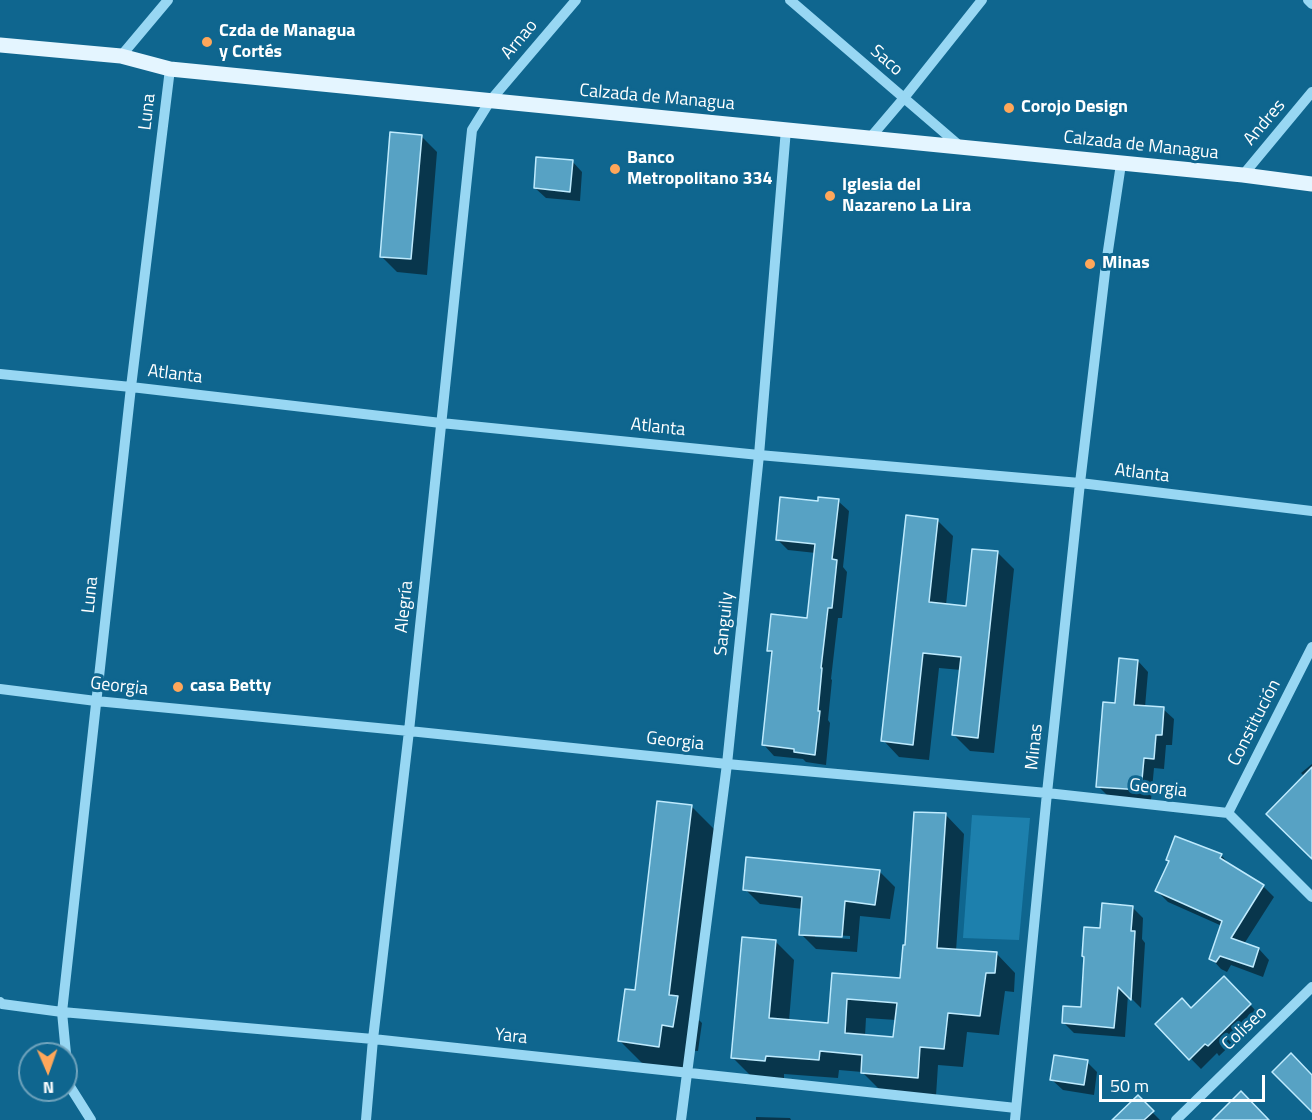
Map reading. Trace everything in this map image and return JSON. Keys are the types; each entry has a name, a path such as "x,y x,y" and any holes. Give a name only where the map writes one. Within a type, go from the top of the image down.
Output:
{"main road":[{"name":"Calzada de Managua","path":"0,45 122,56 170,69 1243,175 1312,184"}],"street":[{"path":"122,56 168,0"},
{"name":"Arnao","path":"490,101 576,0"},
{"name":"Saco","path":"790,0 961,147"},
{"path":"870,138 982,0"},
{"path":"1308,0 1312,4"},
{"name":"Luna","path":"91,1120 69,1085 62,1012 131,387 170,69"},
{"name":"Andres","path":"1243,175 1312,92"},
{"name":"Alegría","path":"366,1120 472,130 490,101"},
{"name":"Sanguily","path":"681,1120 728,764 759,455 786,129"},
{"name":"Minas","path":"1015,1120 1080,483 1106,264 1121,164"},
{"name":"Atlanta","path":"0,374 441,423 759,455 1080,483 1312,511"},
{"name":"Constitución","path":"1228,813 1312,647"},
{"name":"Georgia","path":"0,689 96,701 728,764 1047,793 1228,813"},
{"path":"1228,813 1312,897"},
{"name":"Coliseo","path":"1176,1120 1312,987"},
{"name":"Yara","path":"1,1003 62,1012 373,1039 1016,1108"}],"shaded area":[{"path":"972,815 1030,818 1019,940 963,938"}],"building":[{"path":"390,132 422,135 411,259 380,257"},
{"path":"536,157 573,160 570,192 534,188"},
{"path":"780,497 818,501 818,497 839,499 832,559 837,560 832,608 828,608 821,668 818,711 820,711 815,755 794,752 794,749 762,745 772,651 767,651 771,614 807,618 815,544 776,540"},
{"path":"906,515 938,519 929,602 966,606 972,549 998,551 978,738 952,735 961,657 923,653 913,745 881,741"},
{"path":"1119,658 1138,660 1134,705 1164,707 1162,735 1156,735 1154,759 1144,758 1141,790 1096,787 1103,702 1115,703"},
{"path":"1312,767 1312,859 1266,814"},
{"path":"657,801 692,805 669,995 678,996 673,1027 662,1025 659,1047 618,1041 625,989 635,990"},
{"path":"914,812 946,813 937,948 997,952 995,973 986,973 980,1016 948,1013 944,1049 920,1047 918,1078 861,1073 862,1055 820,1051 819,1060 766,1056 765,1061 731,1058 742,937 776,940 769,1018 828,1023 832,973 900,978 903,945 905,945","holes":["847,999 897,1003 893,1037 845,1033"]},
{"path":"1175,836 1222,854 1220,858 1264,885 1231,938 1259,948 1253,967 1220,956 1216,962 1209,959 1222,921 1155,891 1169,861 1166,860"},
{"path":"746,857 880,870 875,905 845,901 842,937 799,935 802,897 743,890"},
{"path":"1102,903 1133,906 1131,931 1135,931 1131,1000 1118,987 1114,1028 1062,1023 1063,1006 1081,1007 1084,927 1100,928"},
{"path":"1224,976 1251,1004 1208,1046 1205,1044 1189,1060 1155,1024 1182,998 1191,1008"},
{"path":"1291,1053 1312,1075 1312,1112 1272,1072"},
{"path":"1054,1055 1088,1060 1084,1085 1050,1080"},
{"path":"1241,1091 1269,1120 1212,1120"},
{"path":"1138,1095 1154,1111 1144,1120 1112,1120"}],"place":[{"name":"Czda de Managua y Cortés","path":"207,42"},
{"name":"Corojo Design","path":"1009,108"},
{"name":"Banco Metropolitano 334","path":"615,169"},
{"name":"Iglesia del Nazareno La Lira","path":"830,196"},
{"name":"Minas","path":"1090,264"},
{"name":"casa Betty","path":"178,687"}]}
